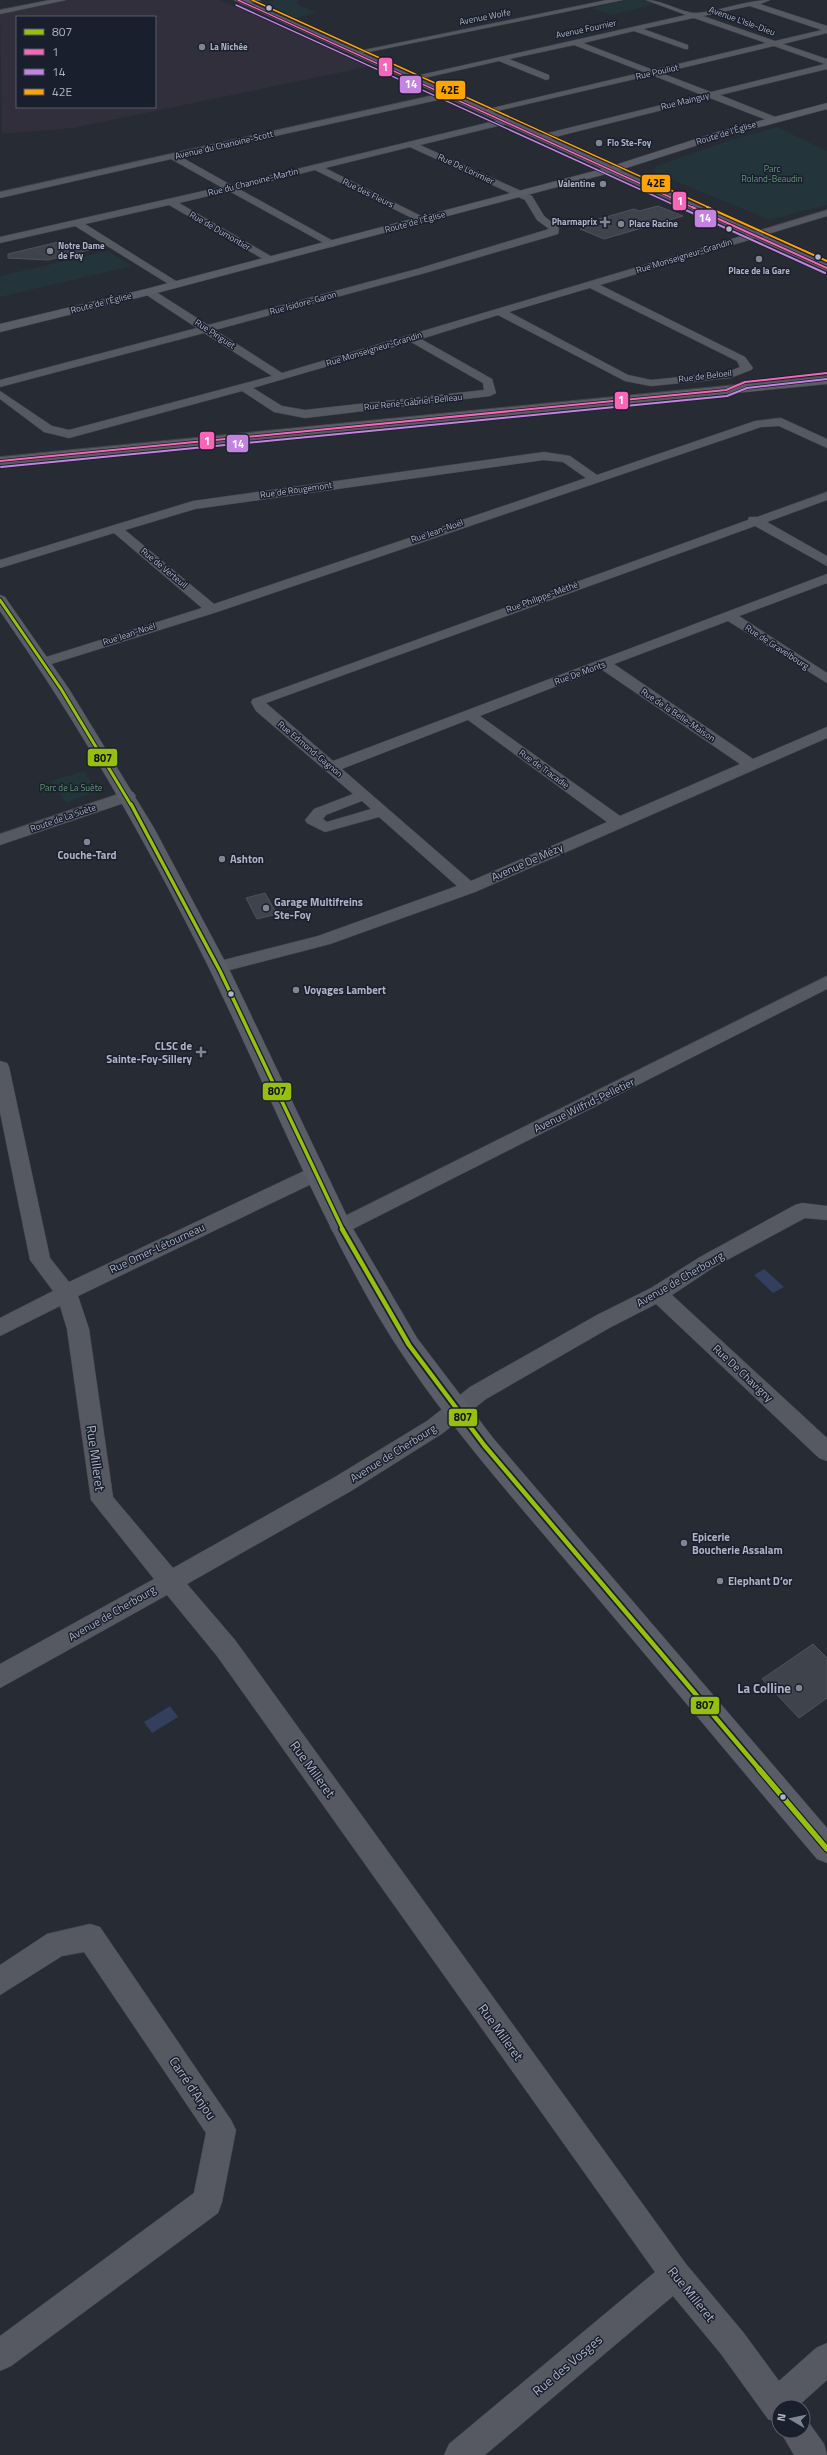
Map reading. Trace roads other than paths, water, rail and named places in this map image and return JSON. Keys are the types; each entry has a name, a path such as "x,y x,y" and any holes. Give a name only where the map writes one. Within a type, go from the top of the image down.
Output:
{"highway":[{"path":"726,390 745,382 827,373"},
{"path":"0,461 827,380"},
{"path":"0,472 827,393"}],"main road":[{"path":"241,1 544,137 610,170 827,268"},
{"name":"Route de l'Église","path":"0,328 148,292 610,170 722,134 827,106"},
{"path":"544,137 592,153 623,166 827,258"},
{"path":"0,600 45,662 127,796 218,967 340,1226 392,1319 439,1390 535,1506 827,1849"}],"street":[{"path":"0,12 62,0"},
{"path":"241,1 257,0"},
{"name":"Avenue Wolfe","path":"354,53 619,0"},
{"name":"Avenue L'Isle-Dieu","path":"650,0 827,62"},
{"name":"Avenue Fournier","path":"411,78 766,0"},
{"path":"750,3 827,30"},
{"path":"635,29 685,47"},
{"name":"Rue Pouliot","path":"487,112 776,44 827,30"},
{"path":"574,42 775,120"},
{"path":"499,58 546,77"},
{"name":"Rue Mainguy","path":"544,137 827,66"},
{"name":"Avenue du Chanoine-Scott","path":"0,195 448,95"},
{"name":"Rue du Chanoine-Martin","path":"0,240 231,188 507,121"},
{"name":"Rue De Lorimier","path":"411,144 520,194"},
{"path":"172,156 331,244"},
{"name":"Rue des Fleurs","path":"315,167 422,220"},
{"name":"Rue Isidore-Garon","path":"0,384 207,329 554,232 554,228 540,218 533,202 520,194"},
{"name":"Rue de Dumontier","path":"171,202 270,260"},
{"path":"755,235 827,213"},
{"path":"75,222 175,285"},
{"name":"Rue Monseigneur-Grandin","path":"0,394 48,429 69,434 280,377 755,235"},
{"name":"Rue de Beloeil","path":"500,312 625,378 651,383 730,375 747,368 741,359 590,284"},
{"name":"Rue Pinguet","path":"148,292 280,377"},
{"name":"Rue René-Gabriel-Belleau","path":"244,387 278,409 305,414 490,393 488,381 412,338"},
{"name":"Rue Jean-Noël","path":"45,662 212,609 594,478 758,424 781,422 827,444"},
{"name":"Rue de Rougemont","path":"0,564 193,504 544,456 566,459 594,478"},
{"name":"Rue Philippe-Méthé","path":"258,702 266,697 754,520 827,496"},
{"path":"754,520 827,562"},
{"name":"Rue de Verteuil","path":"116,529 166,569 212,609"},
{"name":"Rue De Monts","path":"332,767 605,665 728,615 827,578"},
{"name":"Rue de Gravelbourg","path":"728,615 827,679"},
{"name":"Rue de la Belle-Maison","path":"605,665 752,765"},
{"name":"Rue Edmond-Gagnon","path":"258,702 261,708 383,811 469,888"},
{"name":"Rue de Tracadie","path":"470,715 618,822"},
{"name":"Avenue De Mézy","path":"218,967 324,940 469,888 827,732"},
{"path":"364,795 320,812 313,820 325,828 383,811"},
{"name":"Route de La Suète","path":"0,840 127,796"},
{"name":"Avenue Wilfrid-Pelletier","path":"340,1226 827,982"},
{"name":"Rue Milleret","path":"0,1067 4,1108 40,1260 67,1294 78,1329 102,1500 168,1581 226,1648 674,2275 732,2343 773,2399"},
{"name":"Rue Omer-Létourneau","path":"0,1328 111,1270 315,1174"},
{"name":"Avenue de Cherbourg","path":"0,1677 168,1581 344,1484 457,1411 478,1393 604,1320 658,1294 707,1262 802,1210 827,1213"},
{"name":"Rue De Chavigny","path":"658,1294 827,1452"},
{"name":"Carré d'Anjou","path":"0,1981 57,1944 90,1937 222,2130 207,2202 0,2355"},
{"name":"Rue des Vosges","path":"460,2455 674,2275"},
{"path":"785,2399 827,2359"},
{"path":"802,2439 813,2455"}],"water":[{"path":"764,1269 784,1287 773,1293 754,1275"},
{"path":"170,1706 178,1717 152,1733 144,1722"}],"place":[{"name":"La Nichée","path":"202,47"},
{"name":"Flo Ste-Foy","path":"599,143"},
{"name":"Valentine","path":"603,184"},
{"name":"Pharmaprix","path":"605,222"},
{"name":"Place Racine","path":"621,224"},
{"name":"Notre Dame de Foy","path":"50,251"},
{"name":"Place de la Gare","path":"759,259"},
{"name":"Couche-Tard","path":"87,842"},
{"name":"Ashton","path":"222,859"},
{"name":"Garage Multifreins Ste-Foy","path":"266,908"},
{"name":"Voyages Lambert","path":"296,990"},
{"name":"CLSC de Sainte-Foy-Sillery","path":"201,1052"},
{"name":"Epicerie Boucherie Assalam","path":"684,1543"},
{"name":"Elephant D’or","path":"720,1581"},
{"name":"La Colline","path":"799,1688"}],"park label":[{"name":"Parc Roland-Beaudin","path":"772,174"},
{"name":"Parc de La Suète","path":"71,788"}]}
